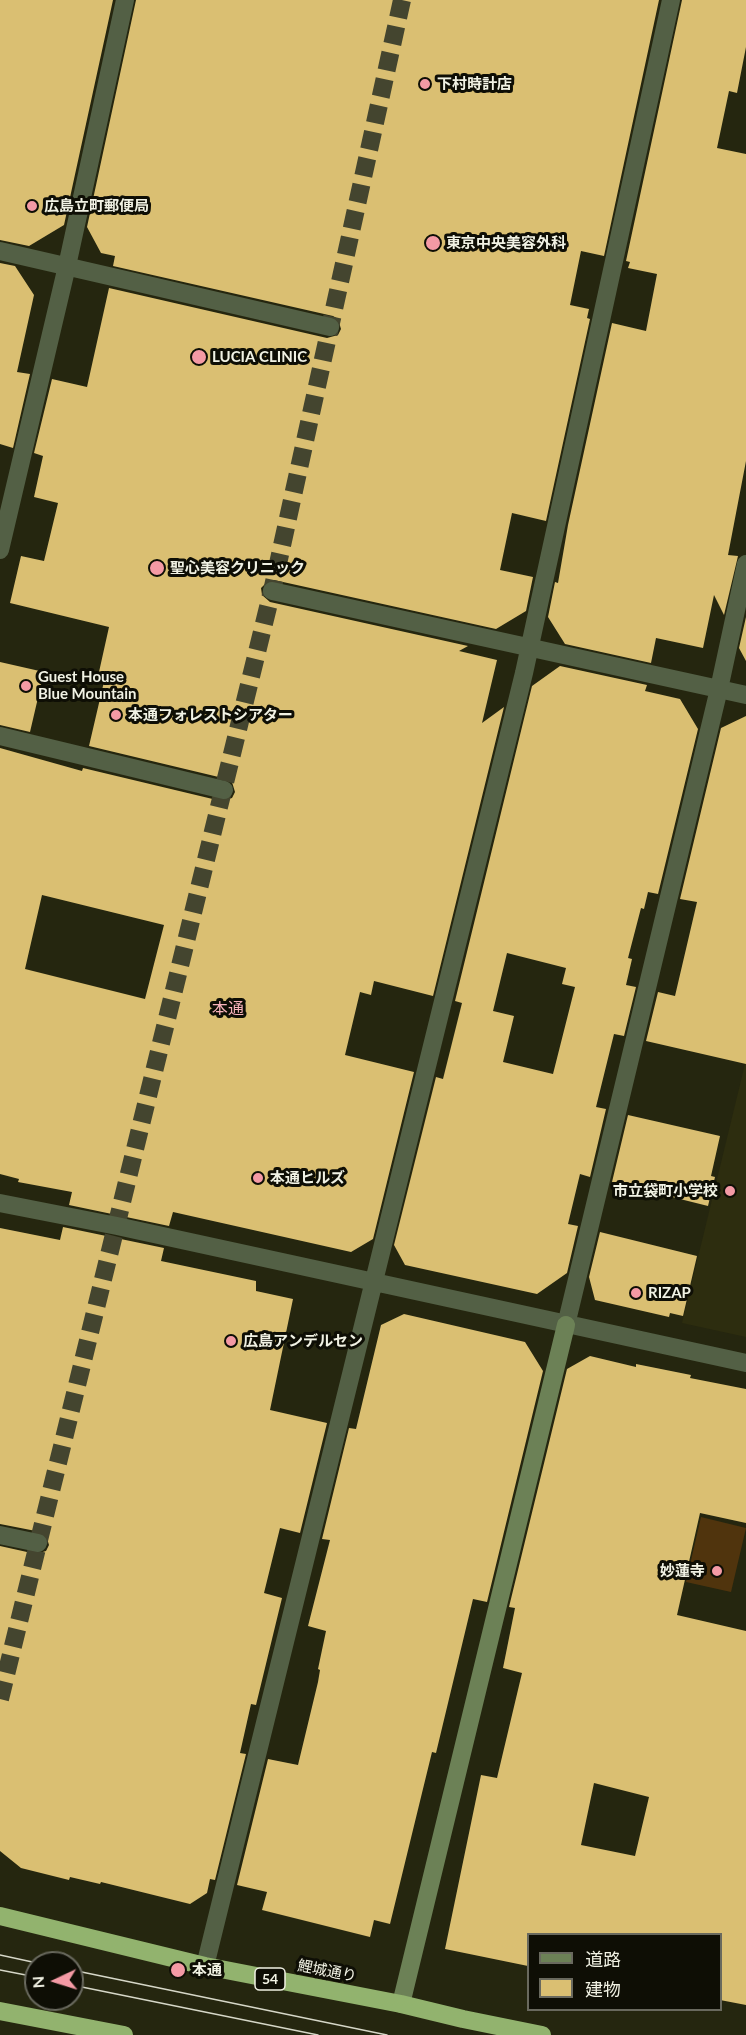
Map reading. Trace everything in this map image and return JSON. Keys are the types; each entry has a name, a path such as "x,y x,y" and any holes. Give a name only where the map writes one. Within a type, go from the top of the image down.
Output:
{"highway":[{"name":"鯉城通り","path":"0,1916 205,1966 401,2004 542,2035"},
{"path":"0,2011 124,2035"}],"street":[{"path":"0,550 7,487 67,266 125,0"},
{"path":"205,1966 530,647 671,0"},
{"path":"0,251 330,327"},
{"path":"401,2004 719,689 746,564"},
{"path":"272,591 746,695"},
{"path":"0,736 224,790"},
{"path":"0,1203 117,1226 746,1363"},
{"path":"0,1535 38,1543"}],"shaded area":[{"name":"市立袋町小学校","path":"746,1060 746,1337 682,1323"},
{"path":"701,1517 746,1528 731,1592 686,1582"}],"building":[{"path":"0,0 113,0 64,225 29,246 0,240"},
{"path":"136,0 659,0 604,256 581,251 570,305 589,309 587,318 590,319 546,521 512,513 500,570 533,577 526,611 496,629 274,580 268,581 261,588 262,595 270,602 468,646 459,651 497,660 482,723 504,707 433,996 374,981 371,995 360,992 345,1055 414,1072 373,1239 351,1252 173,1212 169,1226 69,1205 72,1192 18,1182 19,1179 0,1174 0,748 82,771 83,768 221,801 232,798 235,792 232,782 227,779 89,746 106,673 99,672 109,627 10,603 21,556 44,561 58,503 34,497 43,456 34,453 52,379 87,387 109,288 327,338 338,335 341,329 338,319 333,316 113,266 115,256 101,253 87,227","holes":["42,895 164,925 145,999 25,969"]},
{"path":"682,0 746,0 746,47 737,93 729,91 717,148 746,154 746,461 728,555 738,556 724,615 714,595 703,648 656,638 651,663 565,644 548,617 555,582 558,583 568,525 612,323 646,331 657,274 628,268 630,262 626,261"},
{"path":"0,263 15,266 34,295 17,372 30,374 13,448 0,444"},
{"path":"746,617 746,661 739,648"},
{"path":"0,662 44,672 30,732 0,725"},
{"path":"560,666 647,685 645,691 680,699 698,729 658,894 648,892 644,909 641,908 628,958 632,959 626,985 636,987 624,1036 614,1034 596,1107 606,1109 590,1177 580,1174 568,1224 578,1226 567,1273 537,1294 405,1265 394,1245 436,1077 443,1079 462,1003 455,1001 532,686","holes":["507,953 566,968 562,984 575,987 553,1074 503,1062 514,1016 493,1011"]},
{"path":"746,716 746,1064 646,1041 658,992 675,996 697,902 680,899 721,728"},
{"path":"628,1115 720,1136 711,1176 715,1177 708,1206 612,1182"},
{"path":"63,1227 164,1248 161,1261 256,1281 256,1291 293,1299 270,1410 327,1423 300,1533 280,1528 264,1593 282,1598 256,1705 251,1704 240,1753 246,1754 215,1880 210,1879 207,1893 190,1904 101,1882 100,1884 70,1877 69,1880 21,1868 0,1851 0,1546 36,1554 46,1551 49,1545 46,1535 41,1532 0,1524 0,1228 60,1240"},
{"path":"600,1232 697,1256 683,1316 670,1313 669,1317 595,1300 589,1277"},
{"path":"404,1314 525,1342 543,1371 487,1602 473,1599 436,1753 432,1752 390,1924 374,1920 370,1937 262,1910 267,1892 237,1885 268,1759 298,1765 318,1682 320,1670 318,1669 326,1631 308,1626 330,1540 322,1539 349,1428 356,1429 381,1325"},
{"path":"590,1356 636,1367 636,1364 691,1375 690,1378 746,1389 746,1523 700,1513 677,1615 746,1631 746,2005 722,2000 722,1933 527,1933 527,1966 445,1949 481,1775 497,1778 522,1673 503,1668 515,1608 509,1607 567,1369","holes":["594,1783 649,1797 635,1856 581,1845"]}],"tunnel":[{"path":"0,1699 272,591 402,0"}],"tram line":[{"path":"0,1955 24,1960"},
{"path":"0,1970 24,1975"},
{"path":"84,1972 387,2035"},
{"path":"84,1987 318,2035"}],"place":[{"name":"下村時計店","path":"425,84"},
{"name":"広島立町郵便局","path":"32,206"},
{"name":"東京中央美容外科","path":"433,243"},
{"name":"LUCIA CLINIC","path":"199,357"},
{"name":"聖心美容クリニック","path":"157,568"},
{"name":"Guest House Blue Mountain","path":"26,686"},
{"name":"本通フォレストシアター","path":"116,715"},
{"name":"本通ヒルズ","path":"258,1178"},
{"name":"市立袋町小学校","path":"730,1191"},
{"name":"RIZAP","path":"636,1293"},
{"name":"広島アンデルセン","path":"231,1341"},
{"name":"妙蓮寺","path":"717,1571"},
{"name":"本通","path":"178,1970"}],"district":[{"name":"本通","path":"228,1009"}]}
